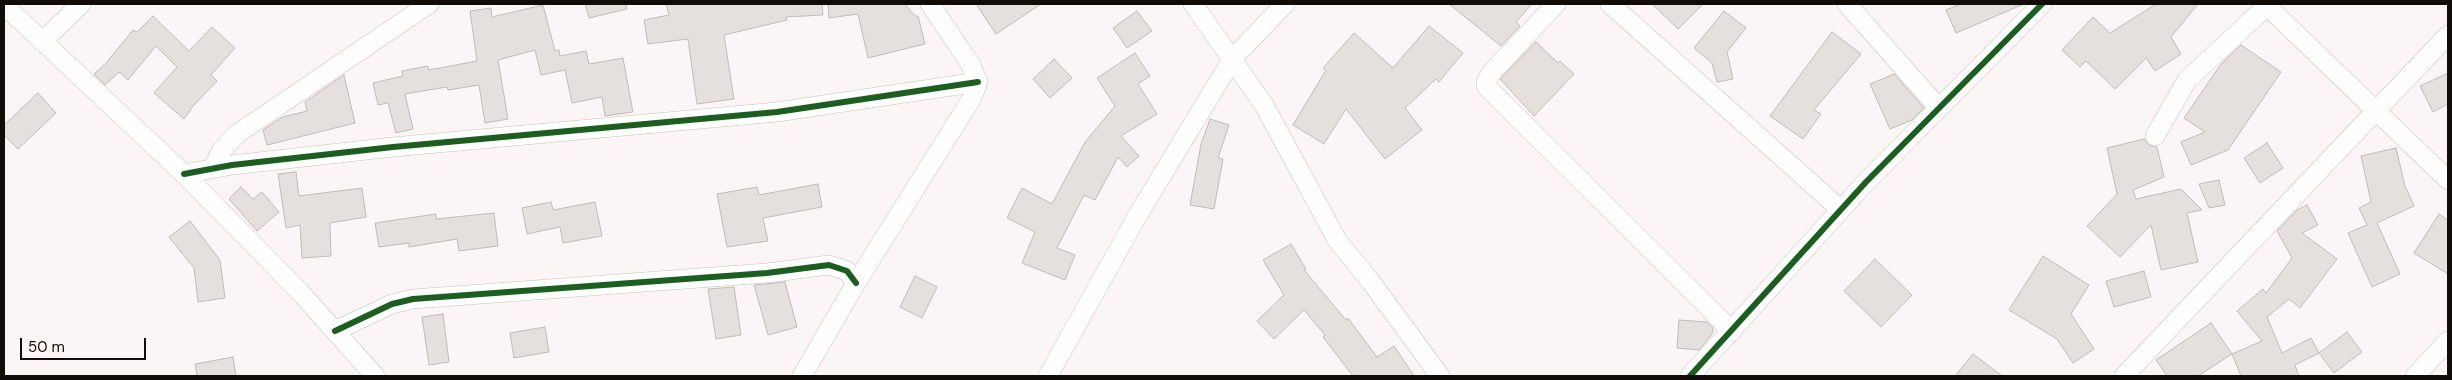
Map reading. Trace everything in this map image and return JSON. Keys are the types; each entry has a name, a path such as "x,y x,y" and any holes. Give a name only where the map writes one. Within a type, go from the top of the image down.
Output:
{"street":[{"path":"42,42 81,4"},
{"path":"213,168 221,151 237,134 429,4"},
{"path":"802,376 856,283 972,98 978,82 971,65 930,4"},
{"path":"1192,4 1264,105 1337,240 1371,282 1440,376"},
{"path":"1048,376 1139,213 1232,58 1285,4"},
{"path":"1556,4 1491,73 1486,86 1732,331"},
{"path":"1610,4 1840,209"},
{"path":"1847,4 1939,108"},
{"path":"1690,376 1840,209 2042,4"},
{"path":"2154,136 2187,80 2267,4 2448,180"},
{"path":"4,5 184,174 335,331 375,376"},
{"path":"2124,376 2448,35"},
{"path":"184,174 213,168 403,146 777,112 978,82"},
{"path":"335,331 392,304 413,299 767,273 829,264 847,271 856,283"},
{"path":"2415,376 2448,341"}],"building":[{"path":"585,4 626,4 627,9 589,18"},
{"path":"666,4 822,4 823,15 786,17 787,20 724,35 734,99 697,104 688,39 648,44 644,20 669,15"},
{"path":"828,4 905,4 915,16 918,16 925,44 868,58 858,14 829,18"},
{"path":"976,4 1041,4 996,34"},
{"path":"1449,4 1532,4 1516,22 1520,26 1501,46"},
{"path":"1652,4 1703,4 1678,29"},
{"path":"1961,4 2024,4 1956,33 1946,10"},
{"path":"2156,4 2198,4 2171,37 2181,54 2155,71 2146,58 2115,89 2086,61 2080,67 2062,50 2093,17 2110,33"},
{"path":"543,5 555,51 559,50 560,56 586,51 589,64 623,58 633,112 605,116 602,97 572,103 565,70 541,75 535,50 498,60 508,119 485,123 479,85 448,90 447,87 405,94 413,129 396,133 388,103 378,105 373,83 403,76 402,71 428,66 429,70 477,61 470,11 491,8 492,17"},
{"path":"1137,11 1152,31 1127,48 1113,28"},
{"path":"1724,11 1746,28 1727,52 1733,79 1717,82 1712,63 1694,48"},
{"path":"153,16 189,51 212,27 235,48 211,75 217,81 194,105 184,119 154,93 177,67 156,46 128,80 119,72 105,85 94,74 106,63 133,30 137,32"},
{"path":"1429,26 1463,53 1439,82 1436,79 1405,108 1422,130 1385,159 1346,109 1324,144 1293,125 1326,70 1323,68 1354,33 1393,68"},
{"path":"1832,32 1861,54 1814,110 1821,114 1803,139 1770,116"},
{"path":"1536,42 1558,63 1560,61 1574,74 1534,116 1500,79"},
{"path":"2241,45 2281,72 2228,150 2191,165 2181,142 2205,132 2184,118 2221,64"},
{"path":"1135,53 1150,76 1138,84 1157,114 1121,136 1139,156 1127,167 1118,157 1095,200 1084,195 1057,248 1075,255 1065,280 1022,263 1035,232 1007,218 1022,188 1052,204 1085,142 1115,106 1097,78"},
{"path":"1054,59 1072,78 1050,98 1033,79"},
{"path":"2448,73 2448,104 2433,112 2420,86"},
{"path":"1894,74 1924,108 1912,120 1890,129 1870,84"},
{"path":"344,75 355,123 267,145 263,130 283,117 307,111 305,102"},
{"path":"38,93 56,113 18,149 4,135 4,125"},
{"path":"1210,119 1229,125 1218,158 1223,159 1214,209 1190,205 1201,144"},
{"path":"2144,139 2149,145 2157,147 2164,177 2133,190 2136,199 2181,189 2202,210 2187,213 2198,262 2161,270 2151,225 2120,257 2087,226 2117,194 2107,148"},
{"path":"2267,143 2283,168 2260,183 2244,158"},
{"path":"2396,148 2405,186 2414,206 2377,223 2400,274 2372,287 2348,233 2367,225 2359,208 2371,202 2361,156"},
{"path":"296,172 299,196 362,188 366,217 330,223 331,256 302,258 300,225 286,228 278,174"},
{"path":"2219,180 2225,205 2209,208 2199,184"},
{"path":"818,184 822,207 763,218 768,241 727,247 717,194 757,187 759,195"},
{"path":"241,187 253,199 262,192 279,212 257,231 229,199"},
{"path":"551,202 553,210 595,202 602,236 563,243 560,227 527,234 522,208"},
{"path":"2307,205 2318,225 2302,233 2337,259 2300,308 2289,299 2267,317 2282,353 2311,338 2319,353 2295,365 2299,376 2241,376 2232,354 2262,341 2237,311 2263,289 2266,293 2292,258 2277,231 2297,210"},
{"path":"494,213 498,246 459,251 457,239 409,247 409,243 379,247 375,223 436,214 436,219"},
{"path":"2439,214 2448,220 2448,274 2414,253"},
{"path":"190,221 220,260 225,298 198,302 194,268 169,237"},
{"path":"1291,244 1306,269 1304,270 1346,320 1348,318 1377,357 1394,346 1414,376 1353,376 1323,337 1325,335 1304,310 1274,339 1257,321 1284,295 1263,260"},
{"path":"2043,256 2089,285 2071,314 2094,349 2073,363 2057,339 2009,310"},
{"path":"1875,259 1912,295 1881,327 1844,291"},
{"path":"2144,271 2151,297 2114,307 2106,281"},
{"path":"915,276 937,287 922,318 900,307"},
{"path":"785,282 797,327 768,335 754,285"},
{"path":"734,287 741,335 716,339 708,289"},
{"path":"443,314 449,362 429,365 422,317"},
{"path":"1679,320 1707,322 1713,328 1712,334 1699,350 1677,348"},
{"path":"2211,323 2232,354 2198,376 2167,376 2156,360"},
{"path":"545,327 549,352 514,358 510,333"},
{"path":"2347,332 2362,352 2334,373 2319,353"},
{"path":"1973,354 2002,376 1955,376"},
{"path":"233,357 236,376 197,376 195,364"}],"cycle path":[{"path":"1690,376 1866,182 2042,4"},
{"path":"184,174 232,165 393,147 777,112 978,82"},
{"path":"335,331 392,304 413,299 767,273 829,265 847,271 856,283"}]}
